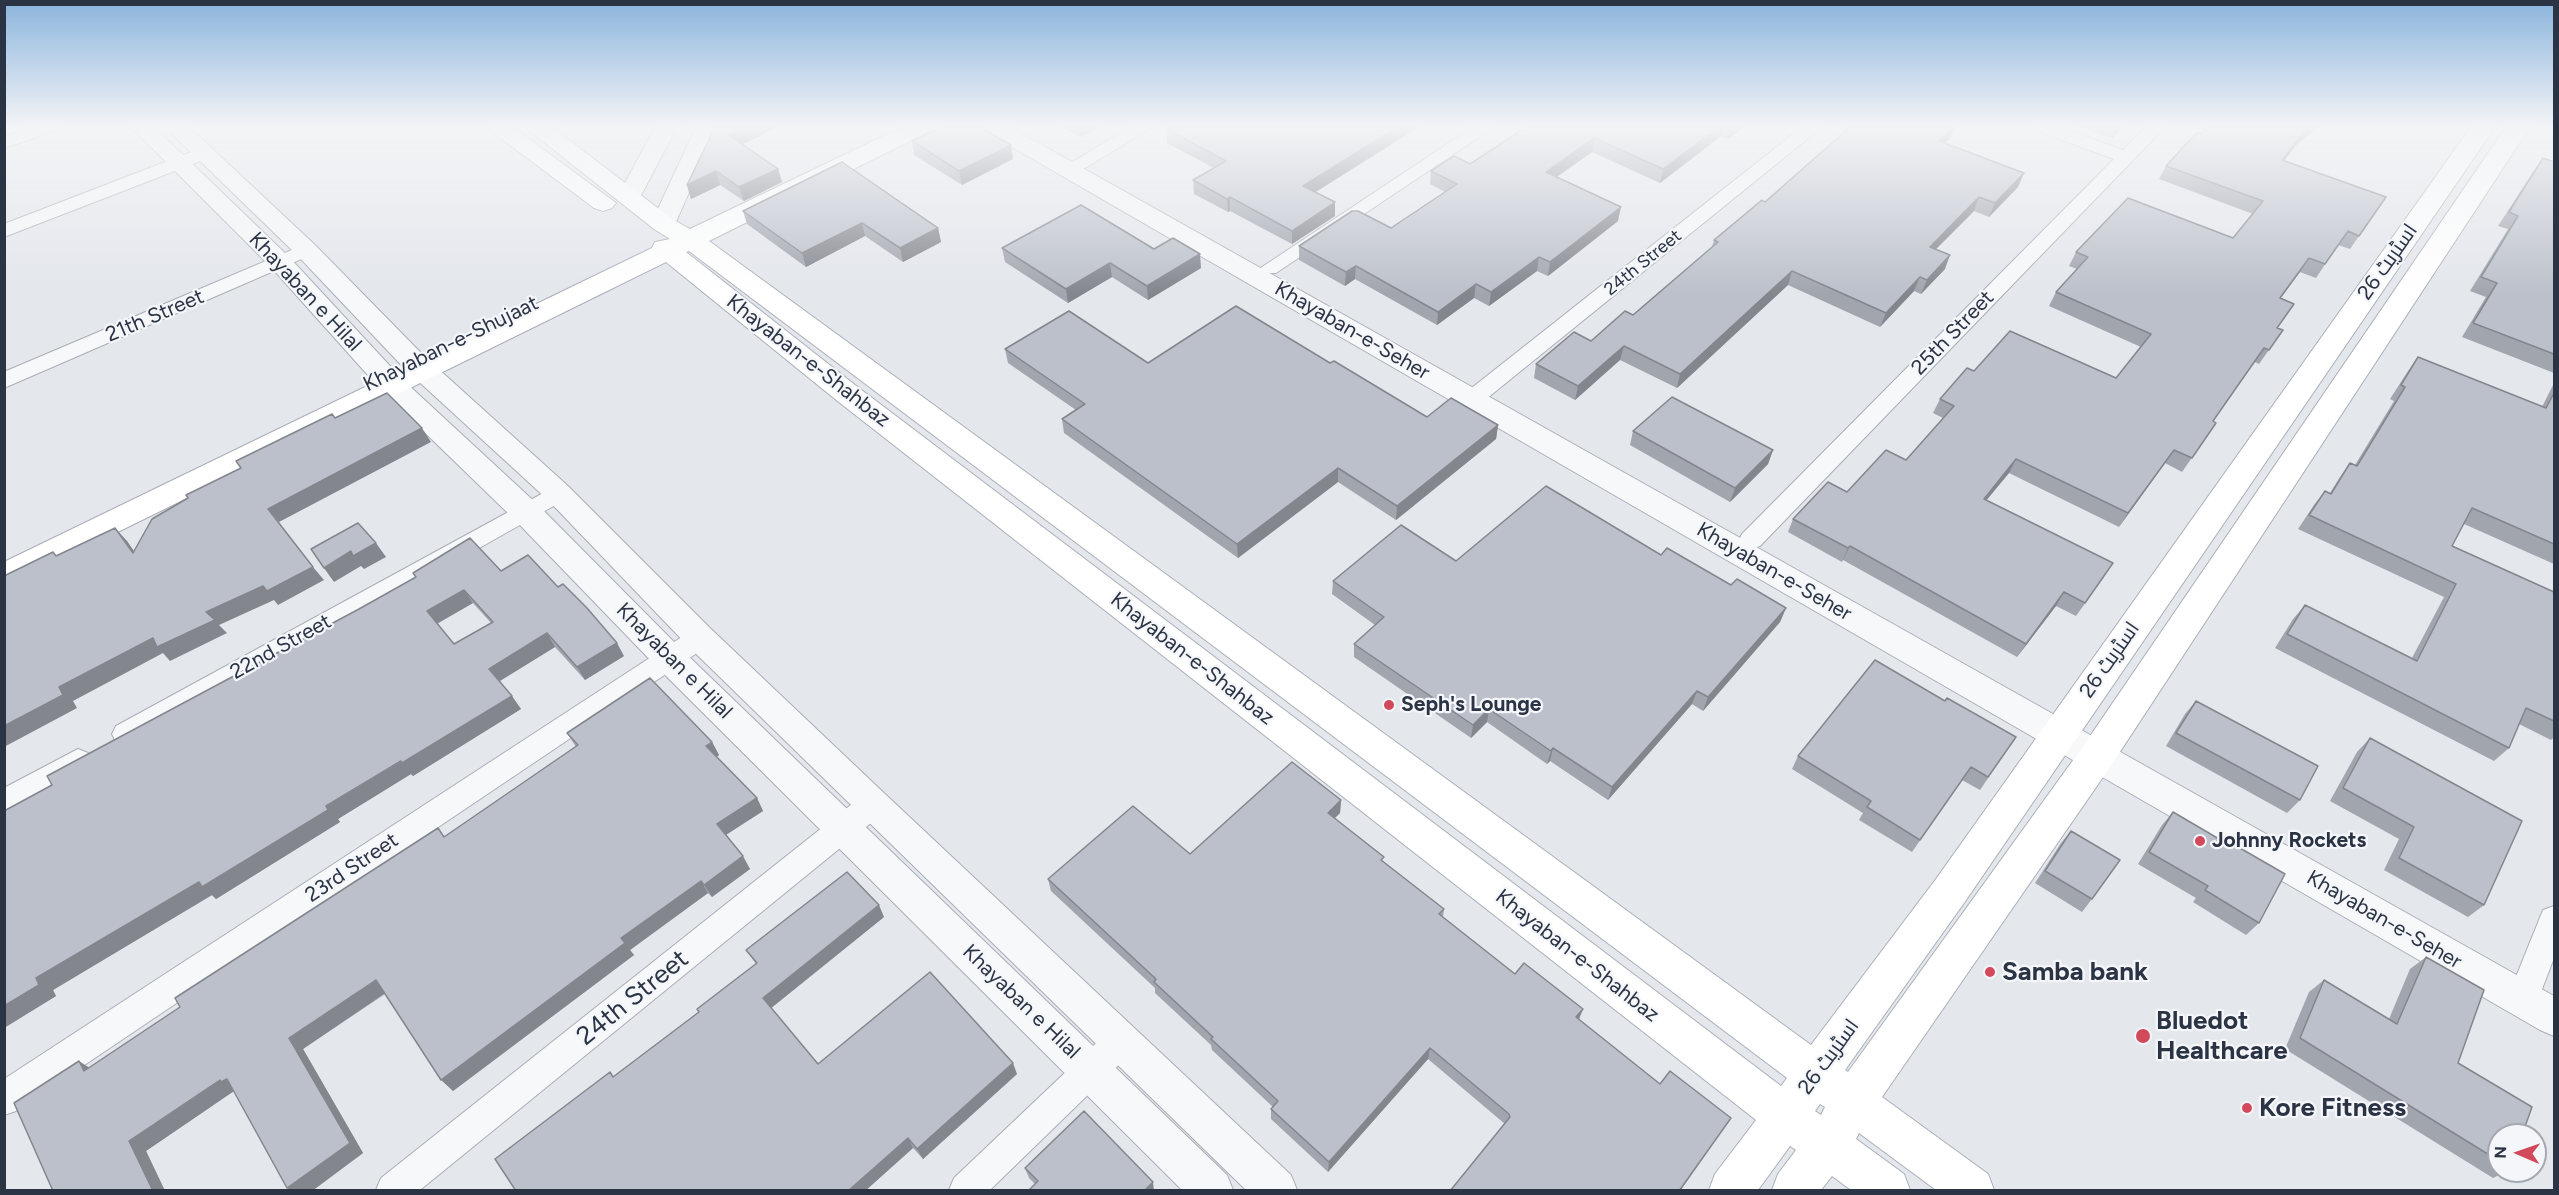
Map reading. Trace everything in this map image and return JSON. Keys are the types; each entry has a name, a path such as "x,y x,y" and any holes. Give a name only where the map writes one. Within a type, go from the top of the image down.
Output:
{"main road":[{"name":"Khayaban-e-Shahbaz","path":"585,183 673,239 1972,1191"},
{"name":"Khayaban-e-Shahbaz","path":"612,183 630,196 673,239 864,406 1786,1116 1888,1191"},
{"name":"Khayaban-e-Shujaat","path":"4,576 785,183"},
{"path":"673,239 797,183"},
{"name":"اسٹریٹ 26","path":"1731,1191 1950,891 2444,183"},
{"name":"اسٹریٹ 26","path":"1794,1191 1828,1145 1853,1102 2102,748 2481,183"},
{"name":"Khayaban-e-Shujaat","path":"4,558 404,374"}],"street":[{"path":"4,231 129,183"},
{"name":"Khayaban e Hilal","path":"197,183 404,374 558,493 700,638 1276,1191"},
{"name":"Khayaban e Hilal","path":"235,183 306,250 404,374 525,511 669,658 1212,1191"},
{"path":"630,196 637,183"},
{"path":"673,239 690,183"},
{"name":"Khayaban-e-Seher","path":"1095,183 1478,395 2063,727 2536,990 2554,1017"},
{"name":"Khayaban-e-Seher","path":"1115,183 1269,269 1478,395 1751,540 2063,727"},
{"path":"1269,269 1400,183"},
{"name":"24th Street","path":"1478,395 1743,183"},
{"name":"25th Street","path":"1751,540 2100,183"},
{"name":"21th Street","path":"4,381 306,250"},
{"name":"22nd Street","path":"4,802 558,493"},
{"name":"23rd Street","path":"4,1099 700,638"},
{"name":"24th Street","path":"393,1191 872,805"},
{"path":"2536,990 2554,920"},
{"path":"966,1191 1121,1041"}],"building":[{"path":"733,183 748,183 739,187"},
{"path":"800,183 872,183 938,228 900,248 862,223 802,253 743,211"},
{"path":"1198,183 1308,183 1303,186 1335,202 1292,231 1230,197 1227,199"},
{"path":"1455,183 1569,183 1621,207 1550,262 1539,257 1491,292 1476,284 1438,312 1356,266 1346,272 1299,246 1352,211 1358,211 1391,228 1457,184"},
{"path":"1787,183 2015,183 1995,203 1979,197 1930,247 1950,255 1927,280 1920,277 1886,313 1792,271 1680,374 1624,346 1578,386 1536,364 1574,332 1591,341 1625,311 1633,315 1718,242 1714,240 1762,200 1765,202"},
{"path":"2212,183 2346,183 2386,197 2359,236 2348,231 2325,264 2309,258 2280,298 2294,304 2277,328 2283,330 2269,350 2264,348 2213,421 2216,423 2192,458 2174,450 2128,513 2016,459 1984,499 2113,563 2085,603 2064,592 2026,644 1850,546 1848,548 1793,519 1828,482 1847,492 1886,450 1906,460 1954,406 1940,399 1967,368 1974,371 2010,331 2116,378 2151,334 2056,292 2088,257 2076,252 2128,198 2233,238 2263,201"},
{"path":"2527,183 2554,183 2554,354 2473,323 2497,283 2481,277 2518,216 2509,212"},
{"path":"1081,205 1154,249 1173,238 1200,254 1147,286 1110,263 1066,289 1002,248"},
{"path":"1236,306 1330,363 1334,361 1427,417 1451,398 1498,425 1397,506 1338,468 1237,544 1062,419 1085,404 1005,349 1069,311 1148,363"},
{"path":"2418,357 2546,408 2554,393 2554,544 2472,508 2452,546 2554,592 2554,721 2526,708 2509,748 2287,634 2305,605 2417,661 2456,584 2309,515 2325,491 2331,494 2350,463 2357,466 2405,387 2401,385"},
{"path":"387,393 422,428 268,509 313,567 267,591 263,586 206,612 215,620 157,647 153,638 59,687 63,695 4,726 4,576 53,552 56,556 115,528 133,553 152,519 188,498 186,495 241,468 236,461 332,414 335,418"},
{"path":"1672,397 1773,450 1735,488 1633,431"},
{"path":"1546,486 1661,555 1667,548 1731,585 1737,579 1786,608 1708,697 1697,691 1612,787 1553,748 1551,751 1489,709 1473,725 1354,644 1384,617 1333,581 1401,525 1456,561"},
{"path":"358,523 376,543 353,556 351,551 324,568 311,549"},
{"path":"470,538 501,571 528,555 558,587 563,584 617,643 577,667 547,633 489,669 512,696 326,806 328,810 202,887 199,882 36,978 39,985 4,1006 4,811 52,785 47,776 359,609 416,577 413,573","holes":["464,590 493,622 454,644 427,611"]},
{"path":"1875,660 1945,701 1947,698 2016,737 1988,777 1971,767 1920,840 1867,807 1871,801 1798,756"},
{"path":"650,678 712,742 706,746 757,798 717,824 743,856 704,885 701,881 621,938 625,943 441,1080 376,980 289,1038 350,1143 287,1188 227,1079 221,1082 220,1080 129,1141 153,1191 53,1191 14,1103 79,1061 84,1071 180,1007 175,998 438,828 444,837 578,745 567,733"},
{"path":"2196,701 2318,766 2300,800 2176,733"},
{"path":"2370,738 2522,821 2484,905 2399,858 2414,827 2343,788"},
{"path":"1292,762 1341,800 1328,813 1384,857 1381,860 1444,909 1439,914 1515,974 1524,963 1583,1009 1576,1017 1660,1084 1670,1071 1731,1118 1679,1191 1450,1191 1510,1117 1430,1048 1329,1162 1271,1109 1278,1101 1154,982 1156,979 1048,879 1133,806 1190,854"},
{"path":"2173,812 2285,874 2259,923 2205,890 2208,886 2149,852"},
{"path":"2071,831 2120,860 2092,899 2045,871"},
{"path":"847,872 879,905 763,998 818,1064 930,972 1013,1063 917,1149 908,1138 848,1191 516,1191 495,1159 610,1072 613,1077 699,1012 697,1009 757,963 746,950"},
{"path":"2426,957 2484,990 2458,1063 2532,1107 2526,1123 2487,1123 2487,1154 2300,1038 2324,980 2397,1024"},
{"path":"1084,1111 1153,1182 1144,1191 1028,1191 1038,1181 1025,1168"}],"place":[{"name":"Seph's Lounge","path":"1389,705"},
{"name":"Johnny Rockets","path":"2200,841"},
{"name":"Samba bank","path":"1990,972"},
{"name":"Bluedot Healthcare","path":"2143,1036"},
{"name":"Kore Fitness","path":"2247,1108"}]}
